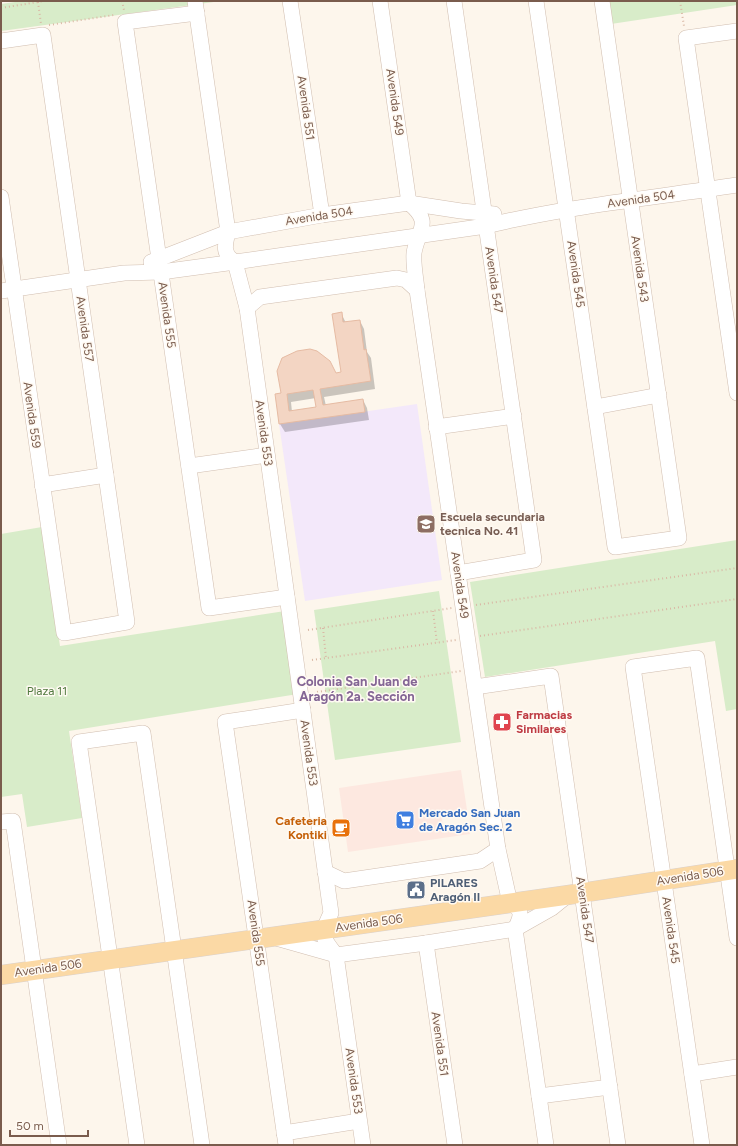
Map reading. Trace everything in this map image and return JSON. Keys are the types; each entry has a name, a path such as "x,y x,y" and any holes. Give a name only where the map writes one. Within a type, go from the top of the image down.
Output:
{"main road":[{"name":"Avenida 506","path":"1,975 510,903 732,869"}],"street":[{"name":"Avenida 551","path":"290,1 322,215"},
{"name":"Avenida 549","path":"380,1 409,203 417,209 423,224 414,254 417,290 498,849 510,903 516,906 520,911 520,919 515,929"},
{"name":"Avenida 547","path":"454,1 534,560 458,573"},
{"name":"Avenida 545","path":"536,1 615,547"},
{"name":"Avenida 543","path":"602,1 679,538 615,547"},
{"path":"121,18 196,7 228,232"},
{"name":"Avenida 555","path":"121,18 160,265 209,608 287,597"},
{"path":"1,41 42,30"},
{"name":"Avenida 557","path":"42,30 127,622 64,633"},
{"path":"737,31 686,38 737,388"},
{"name":"Avenida 504","path":"8,290 78,281 160,265 234,262 420,235 485,220 522,218 737,185"},
{"name":"Avenida 559","path":"1,197 8,290 42,485 64,633"},
{"name":"Avenida 504","path":"160,265 228,232 322,215 409,203 461,211 485,220"},
{"name":"Avenida 553","path":"228,232 225,241 225,249 228,257 234,262 247,308 331,913 323,930 323,934 324,940 336,955 363,1145"},
{"path":"247,308 260,297 398,278 406,280 417,290"},
{"path":"595,407 658,395"},
{"path":"436,427 514,416"},
{"path":"189,466 267,455"},
{"path":"42,485 106,475"},
{"name":"Avenida 545","path":"702,1145 633,667 697,658 732,869"},
{"name":"Avenida 547","path":"475,687 551,676 575,893 610,1087 618,1145"},
{"name":"Avenida 555","path":"285,1139 263,937 226,722 303,710"},
{"path":"138,1145 79,742 143,733 174,950 198,1144"},
{"path":"7,821 35,970 59,1145"},
{"path":"325,872 344,880 480,862 498,849"},
{"path":"732,869 737,938"},
{"path":"263,937 336,955 426,943 515,929 575,893"},
{"path":"515,929 546,1145"},
{"name":"Avenida 551","path":"426,943 455,1145"},
{"path":"692,1074 737,1067"},
{"path":"539,1096 610,1087"},
{"path":"285,1139 359,1121"}],"path":[{"path":"38,1 42,30 121,18"},
{"path":"1,8 44,1"},
{"path":"680,1 686,38"},
{"path":"476,605 737,568"},
{"path":"480,636 737,599"},
{"path":"308,630 453,608"},
{"path":"433,611 437,643"},
{"path":"323,628 326,658"},
{"path":"312,660 458,640"},
{"path":"316,692 462,671"}],"shaded area":[{"path":"417,404 442,580 305,601 279,424"},
{"path":"461,770 467,810 441,815 444,829 469,825 470,834 348,852 339,788"}],"green space":[{"path":"22,1 221,1 1,31 1,4"},
{"path":"608,1 737,1 737,5 611,24"},
{"name":"Plaza 11","path":"42,527 60,646 285,611 298,694 69,731 82,818 27,827 22,794 1,797 1,534"},
{"path":"737,540 737,709 726,711 715,641 485,677 470,582"},
{"path":"439,591 461,742 335,760 314,610"}],"building":[{"path":"342,312 343,322 360,320 364,350 366,349 371,381 320,389 323,405 363,399 365,412 279,424 275,394 281,393 277,371 282,358 297,351 310,349 317,351 330,361 336,373 341,372 332,314","holes":["313,390 316,407 289,411 287,394"]}],"place":[{"name":"Escuela secundaria tecnica No. 41","path":"426,524"},
{"name":"Farmacias Similares","path":"502,722"},
{"name":"Mercado San Juan de Aragón Sec. 2","path":"405,820"},
{"name":"Cafeteria Kontiki","path":"341,828"},
{"name":"PILARES Aragón II","path":"416,890"}],"district":[{"name":"Colonia San Juan de Aragón 2a. Sección","path":"357,688"}]}
